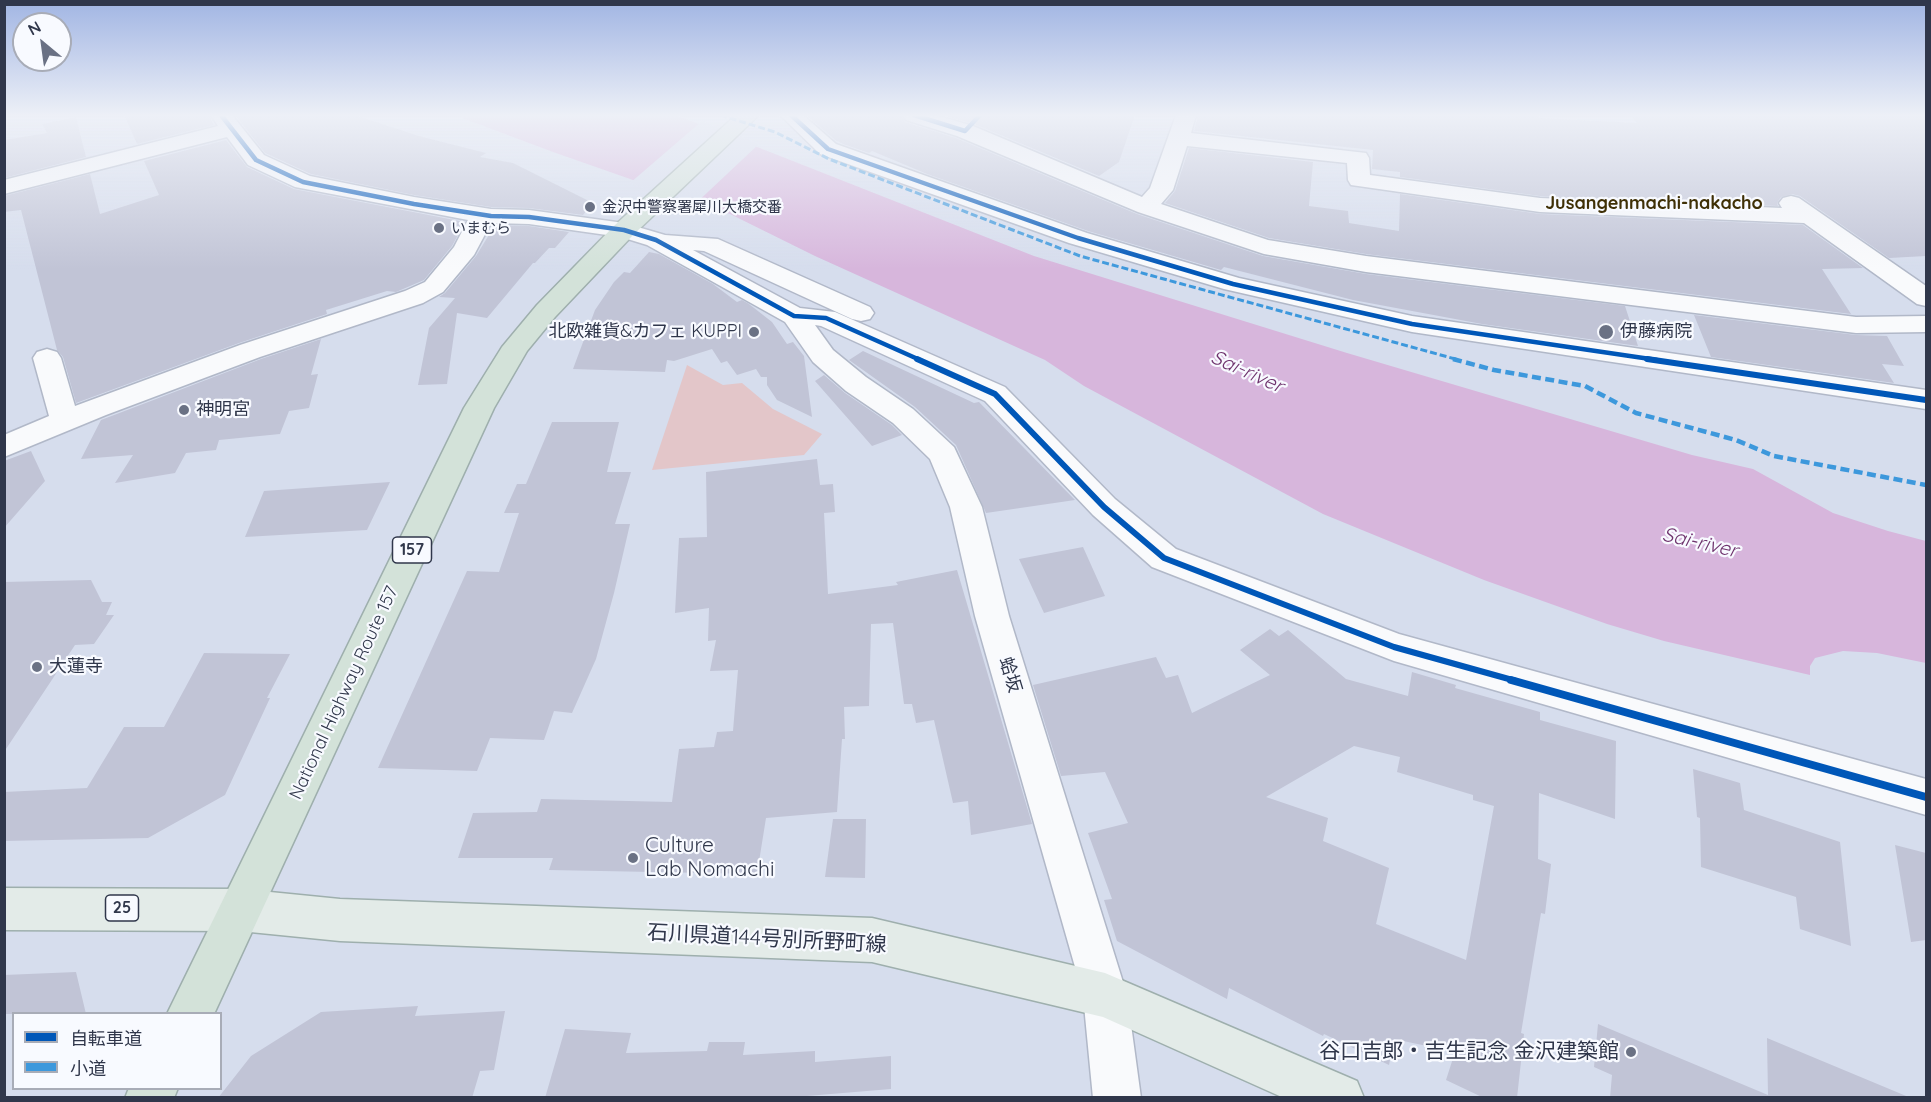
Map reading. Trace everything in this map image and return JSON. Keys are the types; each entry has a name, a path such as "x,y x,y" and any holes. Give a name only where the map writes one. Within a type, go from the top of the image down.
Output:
{"highway":[{"name":"National Highway Route 157","path":"191,1012 479,408 516,347 546,311 637,231 699,166"}],"main road":[{"name":"25","path":"4,909 240,910"},
{"name":"石川県道144号別所野町線","path":"240,910 340,920 872,940 1105,995 1340,1098"}],"street":[{"path":"4,187 74,166"},
{"path":"270,166 303,182 414,204 491,216 529,217 637,231 709,244 951,353 1022,391 1143,515 1164,558"},
{"path":"877,166 1078,238 1233,284 1412,324 1926,400"},
{"path":"1062,166 1146,207 1264,246 1366,264 1856,325 1926,324"},
{"path":"1146,207 1161,190 1168,166"},
{"path":"1358,166 1359,180 1540,205 1808,216"},
{"path":"1775,192 1926,298"},
{"path":"4,447 64,421 310,329 414,297 434,287 465,250 480,220 491,216"},
{"path":"637,231 794,316 826,318 995,394 1104,507 1164,558 1394,647 1926,797"},
{"name":"蛤坂","path":"794,316 823,356 856,384 903,416 943,454 966,507 992,616 1105,995 1117,1098"},
{"path":"47,358 64,421"}],"shaded area":[{"path":"687,365 723,385 742,383 773,409 822,434 804,455 652,470"}],"water":[{"name":"Sai-river","path":"594,166 807,166 1034,256 1347,353 1692,455 1753,469 1833,513 1926,541 1926,663 1877,653 1843,651 1815,658 1810,666 1810,675 1664,641 1607,624 1484,580 1323,514 1084,386 1045,360 815,256 730,214"}],"pier":[{"path":"649,166 735,166 693,206 630,183"}],"building":[{"path":"4,166 49,166 4,178"},
{"path":"146,166 247,166 294,189 465,222 452,246 424,280 396,292 387,291 326,310 327,314 239,343 76,403 63,357 57,350 21,210 4,212 4,196 90,174 100,214 159,195"},
{"path":"294,166 520,166 593,203 583,215 529,208 491,207 414,195 311,174"},
{"path":"909,166 1024,166 1137,214 1263,256 1366,274 1625,306 1638,346 1482,324 1353,300 1224,267 1221,270 1088,231"},
{"path":"1076,166 1113,166 1099,176"},
{"path":"1183,166 1313,166 1309,206 1348,211 1349,223 1399,231 1400,194 1540,214 1803,225 1863,268 1822,269 1851,314 1366,254 1269,238 1165,203 1175,191"},
{"path":"1372,166 1926,166 1926,256 1889,258 1800,196 1792,194 1781,197 1777,203 1778,206 1540,196 1400,177 1400,172 1372,169"},
{"path":"495,225 529,226 569,232 555,248 549,248 533,263 487,318 457,313 447,384 418,385 429,328 455,298 439,297 476,256"},
{"path":"649,252 659,254 713,284 737,302 742,300 749,304 772,322 787,344 793,342 804,356 812,417 777,400 767,385 767,377 761,377 756,369 737,375 727,361 721,363 712,349 674,361 667,360 665,372 573,369 595,310 614,282 624,272 630,273"},
{"path":"1694,315 1856,335 1887,336 1904,366 1882,364 1894,383 1711,357"},
{"name":"神明宮","path":"321,339 311,375 318,374 309,408 289,411 280,434 219,440 216,450 186,453 175,473 115,483 133,455 81,459 101,420 261,359"},
{"path":"863,351 974,403 979,402 1075,500 986,513 956,445 915,407 849,360"},
{"path":"824,375 845,393 892,425 902,435 872,446 815,381"},
{"path":"552,422 619,422 607,472 631,472 615,524 630,524 614,593 596,659 572,713 554,711 544,740 490,738 477,771 378,768 467,571 499,572 519,513 504,513 517,484 526,484"},
{"path":"31,451 45,481 4,528 4,461"},
{"path":"817,459 820,485 833,484 835,512 824,513 828,594 898,585 896,582 957,570 1032,824 971,835 968,801 953,803 934,720 916,723 912,704 904,704 893,623 871,624 869,706 844,707 845,739 842,739 837,812 766,818 757,874 549,870 553,858 458,858 473,813 537,812 541,799 672,802 679,749 714,747 717,732 733,731 738,670 710,671 716,640 708,641 709,608 675,613 679,538 707,537 706,472"},
{"path":"390,482 367,530 245,537 264,491"},
{"path":"1083,547 1105,596 1044,613 1019,559"},
{"name":"大蓮寺","path":"91,580 102,602 112,602 106,615 114,615 94,644 75,645 4,752 4,582"},
{"path":"1270,629 1279,636 1288,630 1346,679 1408,696 1412,672 1456,685 1455,688 1540,712 1540,720 1616,741 1615,819 1539,793 1538,859 1551,864 1545,914 1541,913 1521,1033 1524,1034 1517,1098 1484,1098 1446,1080 1455,1052 1394,1039 1389,1065 1324,1034 1323,1036 1229,988 1227,999 1117,941 1104,900 1112,899 1088,833 1128,823 1105,772 1061,776 1033,685 1156,657 1166,678 1178,675 1192,713 1270,675 1240,650","holes":["1354,746 1400,757 1397,772 1473,795 1473,800 1494,806 1466,960 1376,924 1389,868 1323,841 1328,818 1266,797"]},
{"path":"204,653 290,654 267,698 270,698 225,795 148,838 4,841 4,792 87,788 124,727 164,727"},
{"path":"1693,769 1740,783 1744,810 1840,842 1851,946 1800,929 1796,897 1701,867 1700,818 1697,817"},
{"path":"833,819 866,819 865,878 825,877"},
{"path":"1895,845 1926,853 1926,940 1911,942"},
{"path":"76,972 86,1012 12,1012 12,1014 4,1014 4,975"},
{"path":"418,1006 415,1016 505,1011 494,1070 480,1071 472,1098 218,1098 251,1056 321,1012"},
{"name":"谷口吉郎・吉生記念 金沢建築館","path":"1598,1024 1768,1095 1767,1038 1911,1098 1610,1098 1612,1075 1594,1067"},
{"path":"565,1029 631,1033 626,1053 707,1051 709,1042 745,1042 743,1055 815,1051 815,1062 891,1056 891,1089 783,1098 545,1098"}],"marked path":[{"path":"848,166 1080,256 1494,370 1585,386 1636,413 1736,440 1774,456 1926,485"}],"cycle path":[{"path":"270,166 303,182 414,204 491,216 529,217 624,230 656,240 794,316 826,318 995,394 1104,507 1164,558 1394,647 1926,797"},
{"path":"877,166 1078,238 1233,284 1412,324 1926,400"}],"place":[{"name":"金沢中警察署犀川大橋交番","path":"590,207"},
{"name":"いまむら","path":"439,228"},
{"name":"北欧雑貨&カフェ KUPPI","path":"754,332"},
{"name":"伊藤病院","path":"1606,332"},
{"name":"神明宮","path":"184,410"},
{"name":"大蓮寺","path":"37,667"},
{"name":"Culture Lab Nomachi","path":"633,858"},
{"name":"谷口吉郎・吉生記念 金沢建築館","path":"1631,1052"}],"district":[{"name":"Jusangenmachi-nakacho","path":"1654,204"}]}
